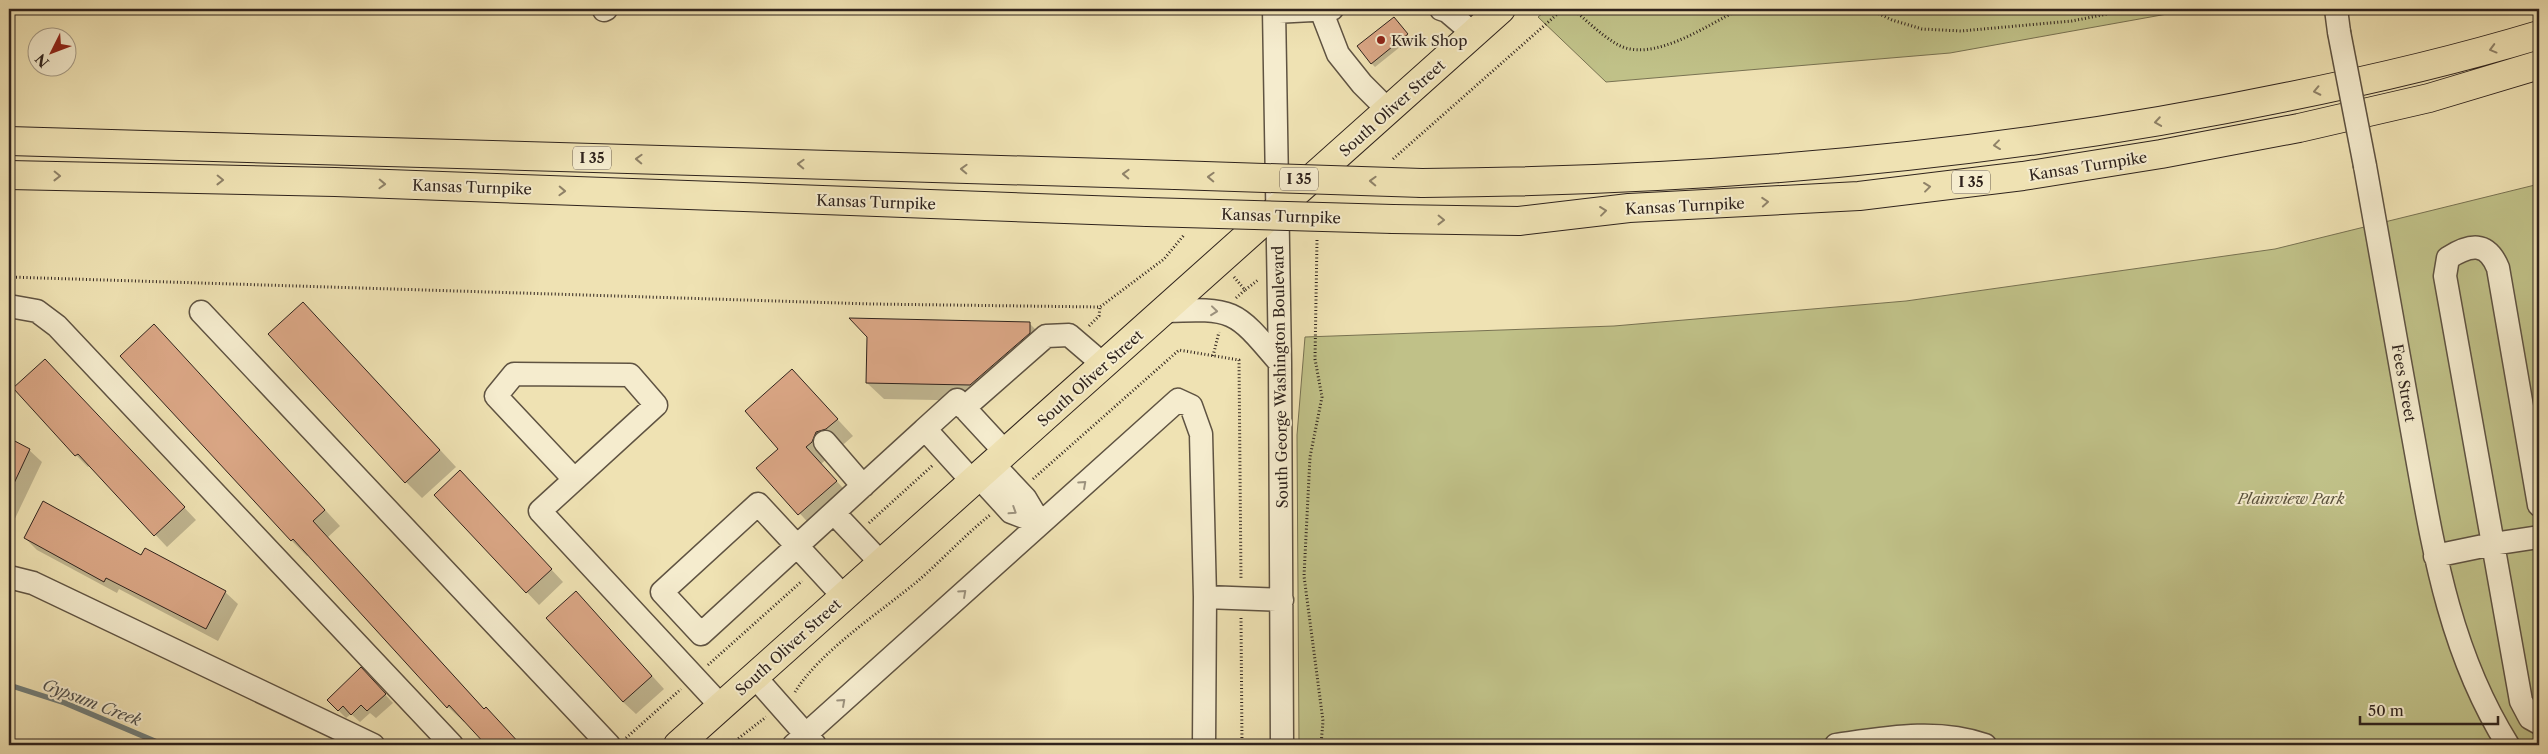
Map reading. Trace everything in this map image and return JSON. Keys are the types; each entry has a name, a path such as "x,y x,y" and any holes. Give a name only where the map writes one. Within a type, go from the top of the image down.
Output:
{"main road":[{"name":"South Oliver Street","path":"678,745 1501,9"},
{"name":"I 35","path":"9,142 1422,183 1528,182 1758,170 1888,159 2060,138 2210,113 2371,80 2539,35"},
{"name":"Kansas Turnpike","path":"9,175 335,182 1147,212 1519,221 1629,208 1859,196 2024,176 2161,154 2299,128 2429,98 2539,66"}],"street":[{"path":"1442,9 1447,10 1474,34"},
{"name":"Fees Street","path":"2336,9 2435,556 2463,655 2498,730 2508,745"},
{"path":"1274,10 1326,10 1338,54 1362,84 1389,111"},
{"name":"South George Washington Boulevard","path":"1274,10 1280,363 1282,745"},
{"path":"2539,505 2498,268 2492,254 2481,247 2461,250 2448,258 2445,276 2521,702 2530,718 2539,722"},
{"path":"9,306 37,311 57,326 452,745"},
{"path":"1165,311 1210,310 1225,312 1248,325 1280,363"},
{"path":"202,312 609,745"},
{"path":"964,408 1046,336 1069,335 1104,365"},
{"path":"574,480 496,396 514,374 630,375 656,405 574,480 540,511 722,707"},
{"path":"844,597 797,546 758,504 662,592 701,634 797,546 834,513 957,400 964,408 988,469 1011,498 1011,512 1040,523"},
{"path":"754,677 780,706 805,742 1171,404 1178,400 1183,400 1191,406 1201,434 1205,597 1204,745"},
{"path":"925,429 988,469"},
{"path":"825,442 863,486"},
{"path":"834,513 882,564"},
{"path":"2435,556 2539,537"},
{"path":"9,577 33,583 373,745"},
{"path":"1205,597 1282,600"},
{"path":"1836,745 1918,734 1972,741 1985,745"}],"path":[{"path":"1387,165 1563,9"},
{"path":"1573,9 1616,44 1632,50 1651,50 1678,41 1740,9"},
{"path":"1869,9 1892,20 1922,29 1961,31 2072,21 2132,9"},
{"path":"9,277 872,304 1100,307 1164,259 1185,234"},
{"path":"1310,235 1318,240 1315,359 1322,397 1310,457 1304,576 1323,721 1321,745"},
{"path":"1241,285 1245,290 1254,283"},
{"path":"1213,356 1220,329"},
{"path":"730,745 792,696 805,676 888,603 919,580 1179,350 1239,360 1242,745"}],"green space":[{"path":"1548,9 2195,9 1950,53 1606,82 1538,17"},
{"name":"Plainview Park","path":"2539,184 2539,745 1299,745 1297,435 1305,337 1614,326 1906,301 2275,249"}],"building":[{"path":"1394,17 1408,34 1371,64 1357,46"},
{"path":"303,302 440,450 405,483 268,334"},
{"path":"849,318 1030,322 1030,333 970,385 866,383 867,337"},
{"path":"154,324 325,510 313,521 484,709 486,707 521,745 486,745 449,705 447,708 293,539 291,541 120,356"},
{"path":"45,359 185,507 154,536 78,454 75,456 13,388"},
{"path":"792,369 838,419 826,429 816,432 812,442 806,447 837,481 798,515 756,468 778,449 745,411"},
{"path":"9,438 30,449 9,494"},
{"path":"460,470 552,569 526,593 434,495"},
{"path":"43,501 141,555 145,548 226,591 206,629 106,578 104,582 24,538"},
{"path":"576,591 652,676 623,702 546,618"},
{"path":"361,667 386,694 367,711 361,705 351,715 343,706 338,711 327,700"}],"waterway":[{"name":"Gypsum Creek","path":"9,685 65,703 164,745"}],"place":[{"name":"Kwik Shop","path":"1381,40"}]}
